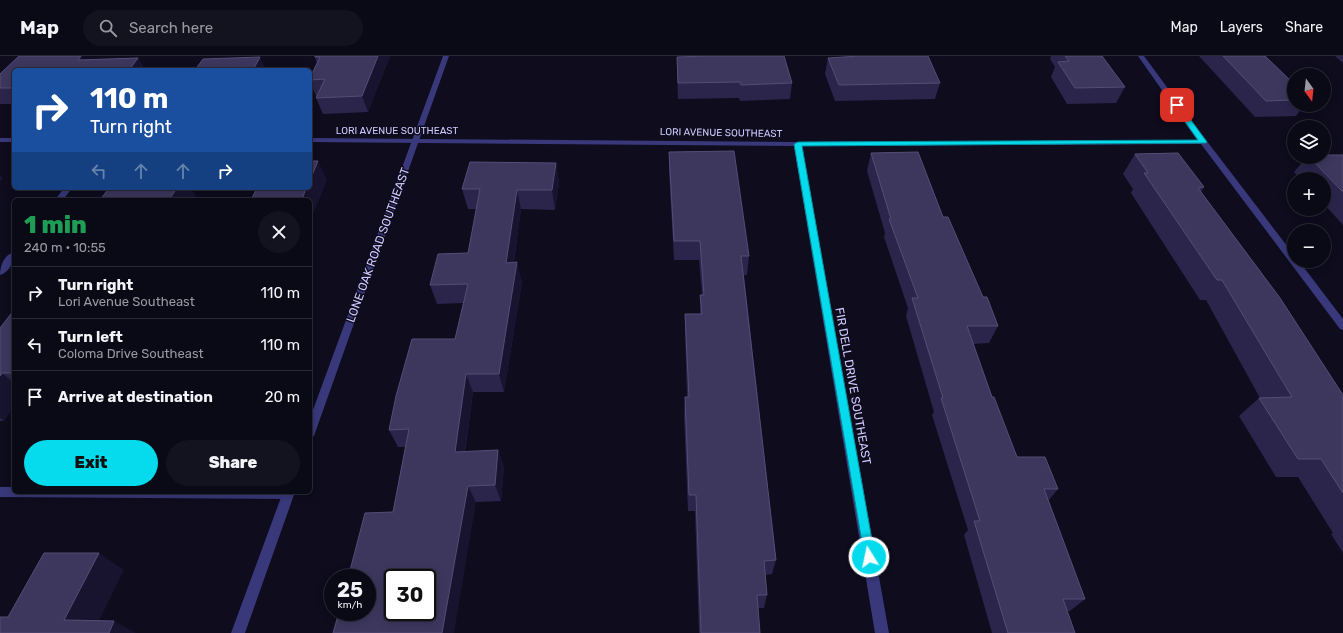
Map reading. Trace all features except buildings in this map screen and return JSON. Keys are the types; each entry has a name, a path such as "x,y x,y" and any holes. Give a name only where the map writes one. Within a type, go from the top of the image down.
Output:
{"street":[{"name":"LONE OAK ROAD SOUTHEAST","path":"312,427 446,56"},
{"path":"1141,56 1203,142 1343,326"},
{"path":"0,140 12,140"},
{"name":"LORI AVENUE SOUTHEAST","path":"312,140 798,144 1203,142"},
{"name":"FIR DELL DRIVE SOUTHEAST","path":"798,144 882,633"},
{"path":"0,272 12,257"},
{"path":"0,492 12,492"},
{"path":"238,633 288,494"}],"route":[{"path":"869,557 798,144 1203,142 1177,105"}]}
